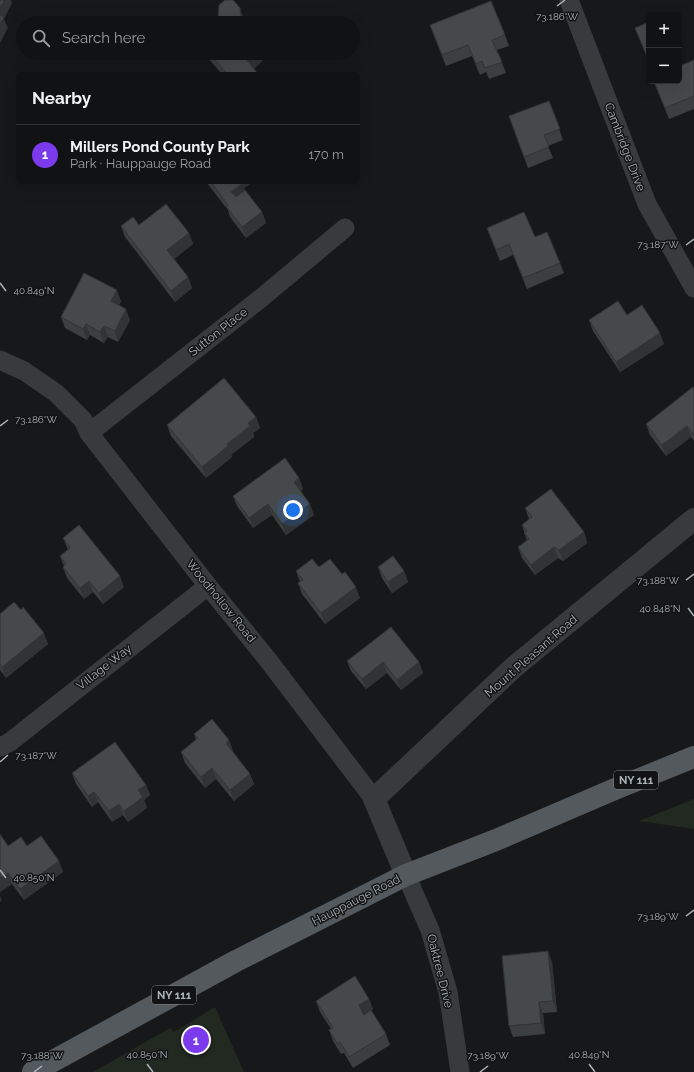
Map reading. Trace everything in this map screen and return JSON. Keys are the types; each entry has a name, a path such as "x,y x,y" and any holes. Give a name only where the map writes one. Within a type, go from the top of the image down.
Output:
{"main road":[{"name":"Hauppauge Road","path":"32,1072 236,961 406,875 496,840 694,757"}],"street":[{"name":"Cambridge Drive","path":"569,0 647,204 694,288"},
{"name":"Sutton Place","path":"89,433 260,299 345,228"},
{"name":"Woodhollow Road","path":"0,360 24,371 56,392 83,420 89,433 208,586 268,660 374,799 406,875"},
{"name":"Mount Pleasant Road","path":"374,799 514,668 694,519"},
{"name":"Village Way","path":"0,747 10,742 208,586"},
{"name":"Oaktree Drive","path":"406,875 430,930 448,992 460,1072"}],"shaded area":[{"path":"694,799 694,829 639,821"},
{"path":"215,1007 244,1072 93,1072 170,1028 174,1032"}],"building":[{"path":"0,0 4,0 0,9"},
{"path":"225,0 233,0 240,8 241,16 218,16 219,5"},
{"path":"491,1 505,35 492,40 502,62 485,68 482,61 476,64 468,45 442,55 430,25"},
{"path":"0,15 4,17 0,24"},
{"path":"646,23 646,54 635,28"},
{"path":"215,60 247,60 256,72 225,72"},
{"path":"694,60 694,96 665,108 655,84 682,84 682,65"},
{"path":"549,101 560,129 544,135 549,147 524,157 509,116"},
{"path":"212,184 242,184 231,192 236,197 245,190 262,212 242,227 226,206 228,205"},
{"path":"166,204 189,233 167,250 188,277 171,291 121,226 133,217 139,225"},
{"path":"524,212 535,237 547,232 560,263 523,278 509,244 496,250 487,228"},
{"path":"84,273 117,290 111,301 126,309 115,331 104,326 100,332 86,324 83,329 61,317"},
{"path":"618,301 627,315 642,305 660,333 616,362 589,320"},
{"path":"224,378 256,417 248,423 250,426 227,444 228,446 202,467 167,425"},
{"path":"693,387 694,435 687,426 662,445 646,424"},
{"path":"285,458 299,478 294,482 310,504 282,524 268,504 249,518 233,496"},
{"path":"551,489 584,532 559,550 554,547 531,565 518,547 529,539 524,533 527,531 522,525 532,517 525,508"},
{"path":"79,525 120,576 99,593 89,581 80,588 63,567 66,564 60,556 70,548 63,538"},
{"path":"393,556 404,571 388,582 378,567"},
{"path":"312,559 319,567 330,559 342,574 345,572 356,587 321,613 298,583 303,580 296,571"},
{"path":"14,602 21,610 23,607 44,633 2,667 0,664 0,614"},
{"path":"391,627 419,662 397,680 383,662 362,679 347,661"},
{"path":"212,719 229,740 226,743 250,774 230,790 212,768 201,777 181,752 198,738 194,734"},
{"path":"115,742 146,785 138,790 143,797 124,811 119,804 109,811 94,792 88,796 72,773"},
{"path":"0,834 8,846 21,837 27,846 41,836 59,861 20,889 8,873 0,878"},
{"path":"548,951 553,1001 539,1002 541,1023 509,1026 502,956"},
{"path":"355,976 369,999 359,1005 364,1015 371,1010 386,1034 349,1057 340,1042 337,1043 329,1030 333,1028 316,1001"}],"place":[{"name":"Millers Pond County Park","path":"196,1040"}]}
